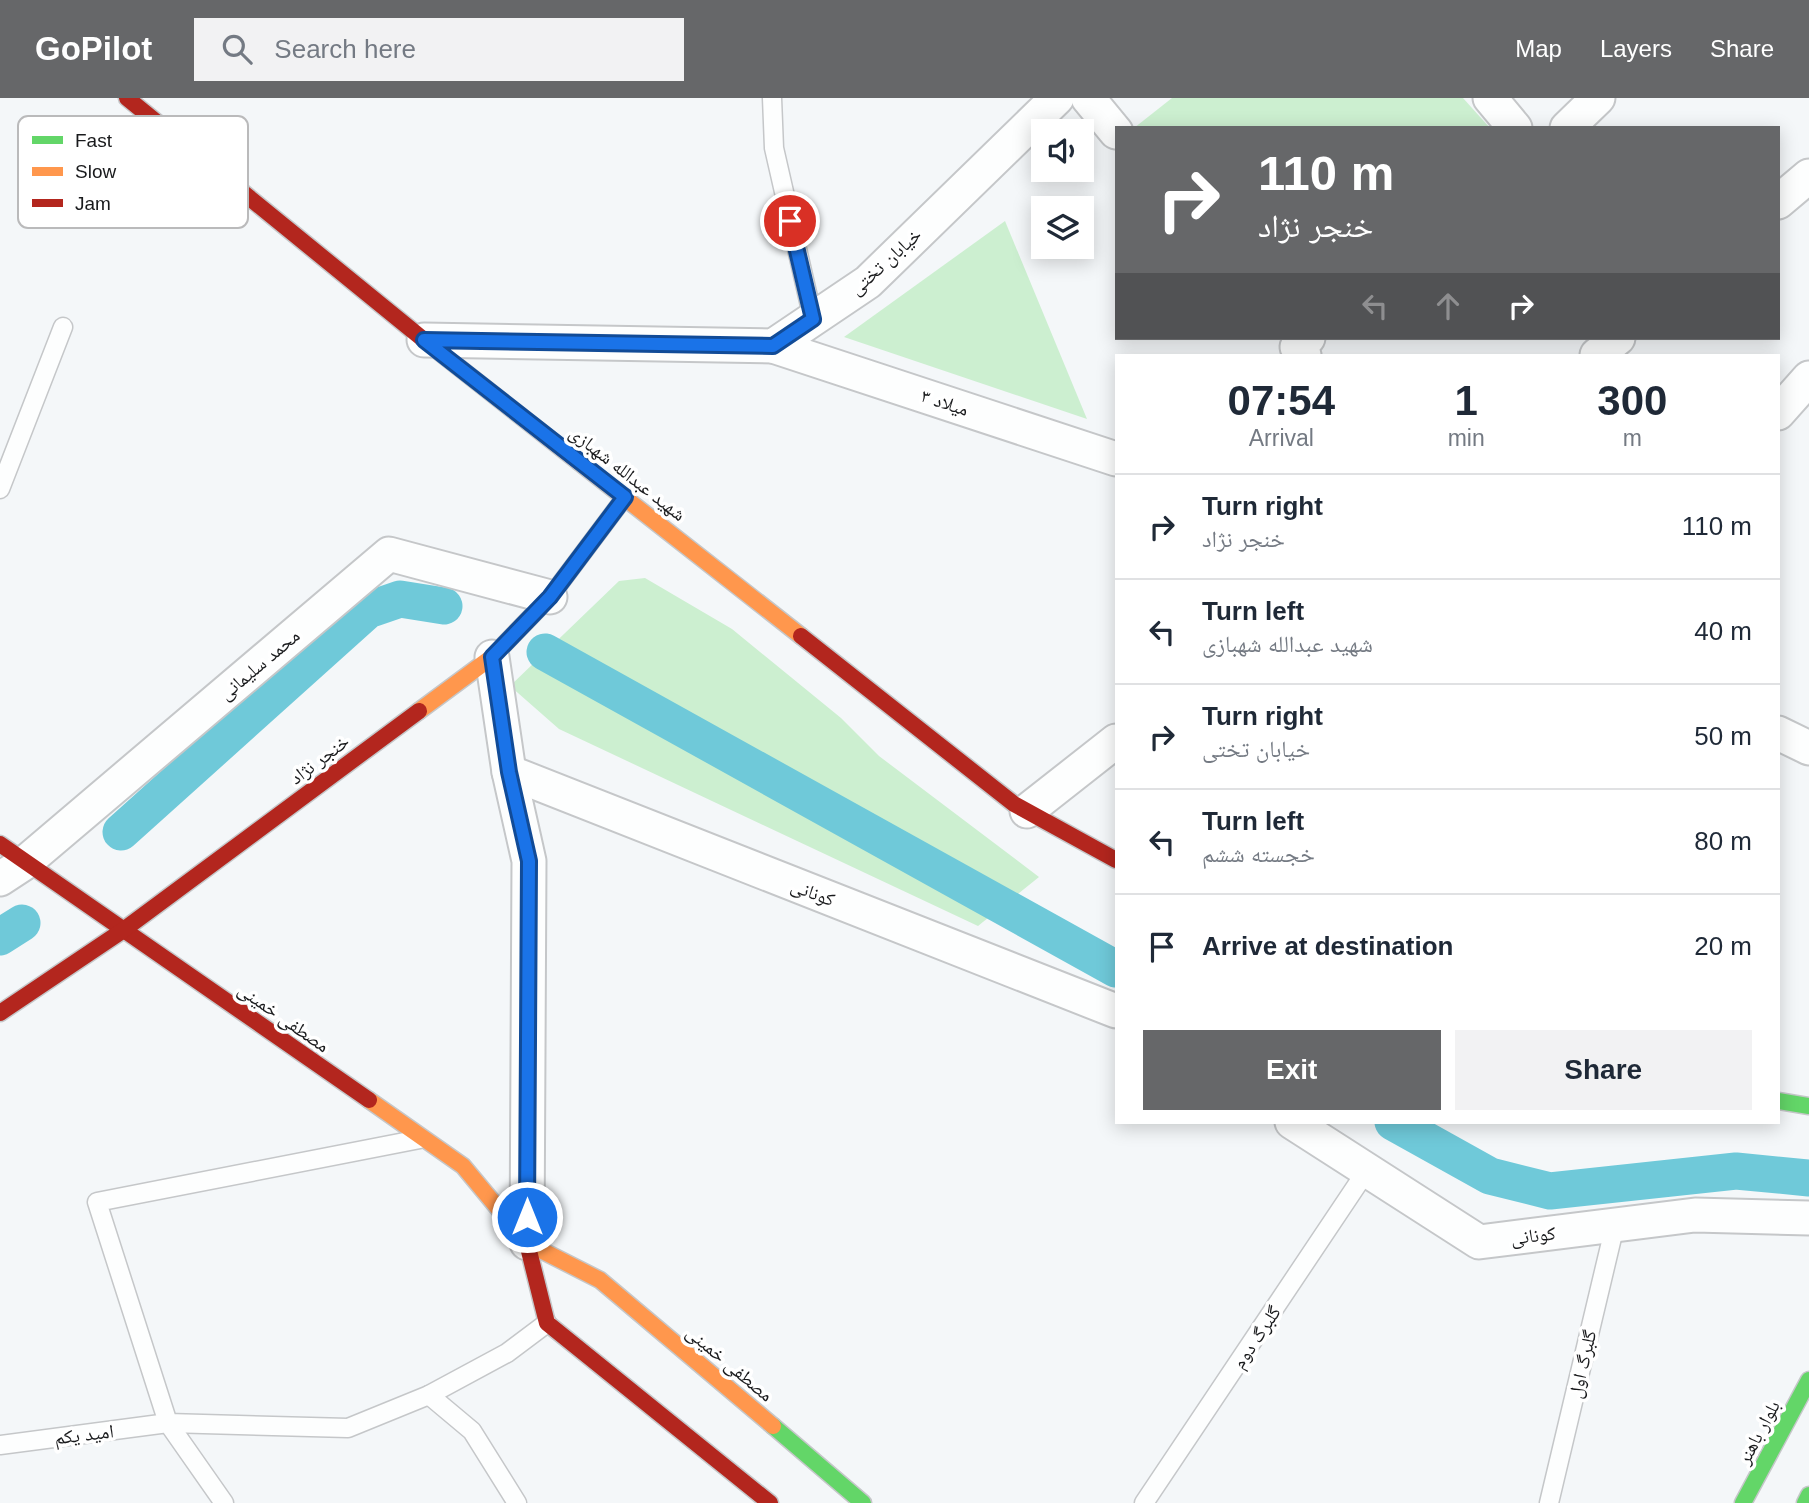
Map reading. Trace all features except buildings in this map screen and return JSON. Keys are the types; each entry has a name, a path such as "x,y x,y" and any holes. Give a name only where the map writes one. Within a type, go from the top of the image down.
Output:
{"street":[{"name":"شهید عبدالله شهبازی","path":"127,98 149,116"},
{"path":"1088,98 1115,131"},
{"path":"1490,98 1513,126"},
{"path":"1569,126 1598,98"},
{"name":"خیابان تختی","path":"773,346 867,282 1052,99"},
{"path":"1780,200 1809,176"},
{"name":"شهید عبدالله شهبازی","path":"248,197 424,340 1004,796 1115,859"},
{"path":"424,340 773,346"},
{"path":"1598,354 1616,340"},
{"name":"میلاد ۳","path":"773,346 1115,459"},
{"path":"1780,411 1809,378"},
{"name":"خنجر نژاد","path":"0,1013 122,931 492,657 550,597 625,497"},
{"name":"محمد سلیمانی","path":"9,861 389,554 550,597"},
{"path":"492,657 509,772 529,861 527,1243"},
{"path":"1780,734 1809,748"},
{"path":"1027,811 1115,742"},
{"name":"کونانی","path":"509,772 1115,1011"},
{"name":"مصطفی خمینی","path":"9,861 122,931 463,1166 527,1243 600,1280 863,1503"},
{"path":"1780,1101 1809,1105"},
{"name":"کونانی","path":"1295,1124 1479,1241 1695,1215 1809,1218"},
{"name":"مصطفی خمینی","path":"527,1243 547,1323"},
{"path":"547,1323 770,1503"},
{"name":"بلوار باهنر","path":"1743,1503 1809,1380"},
{"path":"1805,1503 1809,1495"}],"lane":[{"path":"772,98 774,148 813,319"},
{"path":"0,489 63,327"},
{"path":"224,1503 168,1423 97,1202 423,1139"},
{"name":"گلبرگ دوم","path":"1144,1503 1367,1170"},
{"name":"گلبرگ اول","path":"1549,1503 1615,1226"},
{"name":"امید یکم","path":"0,1445 168,1423 348,1428 429,1395 508,1353 547,1323"},
{"path":"429,1395 472,1431 517,1503"}],"green space":[{"path":"1172,98 1463,98 1488,126 1137,126"},
{"path":"1005,221 1087,419 844,337"},
{"path":"645,578 732,629 841,718 879,756 1039,877 978,926 559,729 510,686 619,581"}],"waterway":[{"path":"121,832 368,610 400,599 444,606"},
{"path":"545,652 1115,968"},
{"path":"0,937 22,923"},
{"path":"1397,1124 1490,1176 1550,1191 1736,1171 1809,1178"}],"traffic: fast":[{"path":"1780,1101 1809,1106"},
{"path":"1743,1503 1809,1380"},
{"path":"773,1426 863,1503"},
{"path":"1805,1503 1809,1495"}],"traffic: slow":[{"path":"579,462 801,636"},
{"path":"419,711 492,657 550,597 625,497"},
{"path":"369,1100 463,1166 527,1243 600,1280 773,1426"}],"traffic: jam":[{"path":"127,98 149,116"},
{"path":"248,197 579,462"},
{"path":"801,636 1014,804 1115,859"},
{"path":"0,1013 122,931 419,711"},
{"path":"0,844 369,1100"},
{"path":"527,1243 547,1323 770,1503"}],"route":[{"path":"527,1217 529,861 509,772 492,657 550,597 625,497 424,340 773,346 813,319 790,221"}]}
